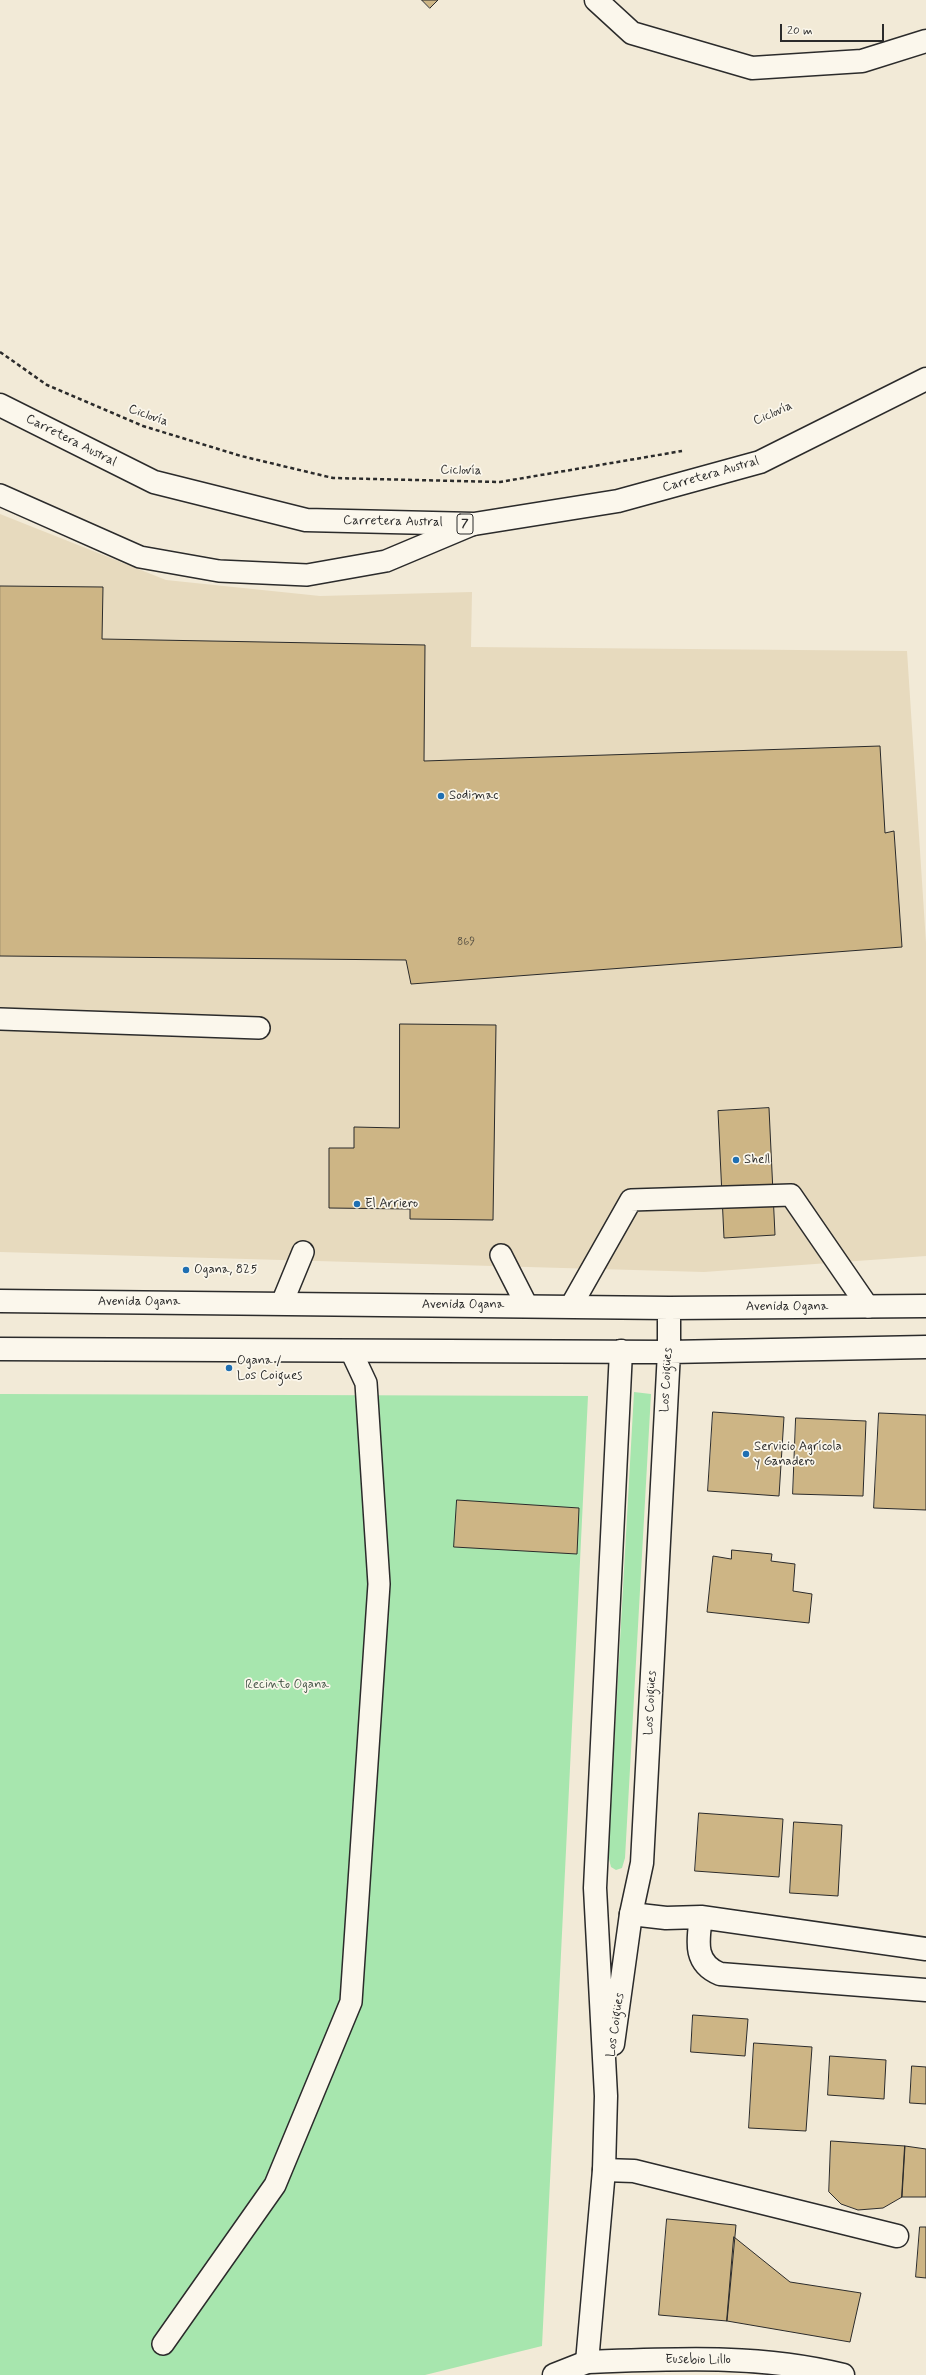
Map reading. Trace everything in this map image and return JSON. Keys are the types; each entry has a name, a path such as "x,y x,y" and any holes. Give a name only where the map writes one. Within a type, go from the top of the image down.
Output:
{"main road":[{"path":"596,0 632,33 752,68 862,61 926,41"},
{"name":"Carretera Austral","path":"0,405 154,482 306,520 474,524 618,501 760,462 926,379"},
{"name":"Avenida Ogana","path":"0,1301 669,1308 926,1306"},
{"name":"Los Coigües","path":"606,2096 631,1914 642,1863 669,1352 669,1308"},
{"path":"0,1349 669,1352 926,1347"},
{"name":"Los Coigües","path":"586,2368 604,2170 606,2096 595,1888 621,1351"},
{"path":"631,1914 666,1918 700,1917 926,1949"},
{"path":"700,1917 698,1942 701,1959 706,1966 720,1974 926,1990"},
{"path":"604,2170 634,2171 897,2236"},
{"name":"Eusebio Lillo","path":"554,2375 586,2368 751,2360 786,2364 843,2375"}],"lane":[{"path":"0,495 140,557 219,571 307,575 379,562 474,524"},
{"path":"0,1019 258,1028"},
{"path":"571,1306 631,1200 790,1195 868,1307"},
{"path":"282,1304 303,1252"},
{"path":"501,1255 527,1306"},
{"path":"163,2344 275,2185 350,2002 379,1584 366,1383 351,1351"}],"path":[{"name":"Ciclovía","path":"0,352 47,385 143,426 241,456 332,478 500,482 683,451"}],"shaded area":[{"path":"0,514 166,580 320,596 472,592 471,647 907,651 926,943 926,1256 704,1272 0,1252"}],"green space":[{"path":"634,1392 651,1394 625,1858 622,1868 616,1870 611,1867 608,1855"},
{"name":"Recinto Ogana","path":"0,1394 588,1396 542,2346 425,2375 0,2375"}],"building":[{"path":"422,0 438,0 430,8"},
{"name":"Sodimac","path":"0,586 103,587 102,639 425,645 424,761 880,746 885,833 894,831 902,947 411,984 406,960 0,956"},
{"path":"400,1024 496,1025 493,1220 410,1219 410,1209 329,1208 329,1148 354,1148 354,1127 399,1128"},
{"path":"769,1108 775,1235 724,1238 718,1111"},
{"name":"Servicio Agrícola y Ganadero","path":"713,1412 784,1417 779,1496 708,1491"},
{"path":"879,1413 926,1415 926,1510 874,1508"},
{"path":"796,1418 866,1421 863,1496 793,1494"},
{"path":"457,1500 579,1508 577,1554 454,1547"},
{"path":"732,1550 772,1554 771,1561 795,1564 793,1591 812,1594 809,1623 707,1612 713,1556 731,1559"},
{"path":"699,1813 783,1819 779,1877 695,1871"},
{"path":"794,1822 842,1825 838,1896 790,1893"},
{"path":"693,2015 748,2019 745,2056 691,2052"},
{"path":"754,2043 812,2047 806,2131 749,2128"},
{"path":"830,2056 886,2060 884,2099 828,2095"},
{"path":"912,2066 926,2067 926,2104 910,2103"},
{"path":"831,2141 905,2146 902,2197 883,2208 858,2210 841,2204 829,2192"},
{"path":"905,2146 926,2149 926,2197 902,2197"},
{"path":"667,2219 736,2225 727,2321 659,2315"},
{"path":"920,2227 926,2227 926,2278 916,2277"},
{"path":"734,2237 790,2282 861,2293 850,2342 727,2321"}],"place":[{"name":"Sodimac","path":"441,796"},
{"name":"Shell","path":"736,1160"},
{"name":"El Arriero","path":"357,1204"},
{"name":"Ogana, 825","path":"186,1270"},
{"name":"Ogana / Los Coigues","path":"229,1368"},
{"name":"Servicio Agrícola y Ganadero","path":"746,1454"}]}
